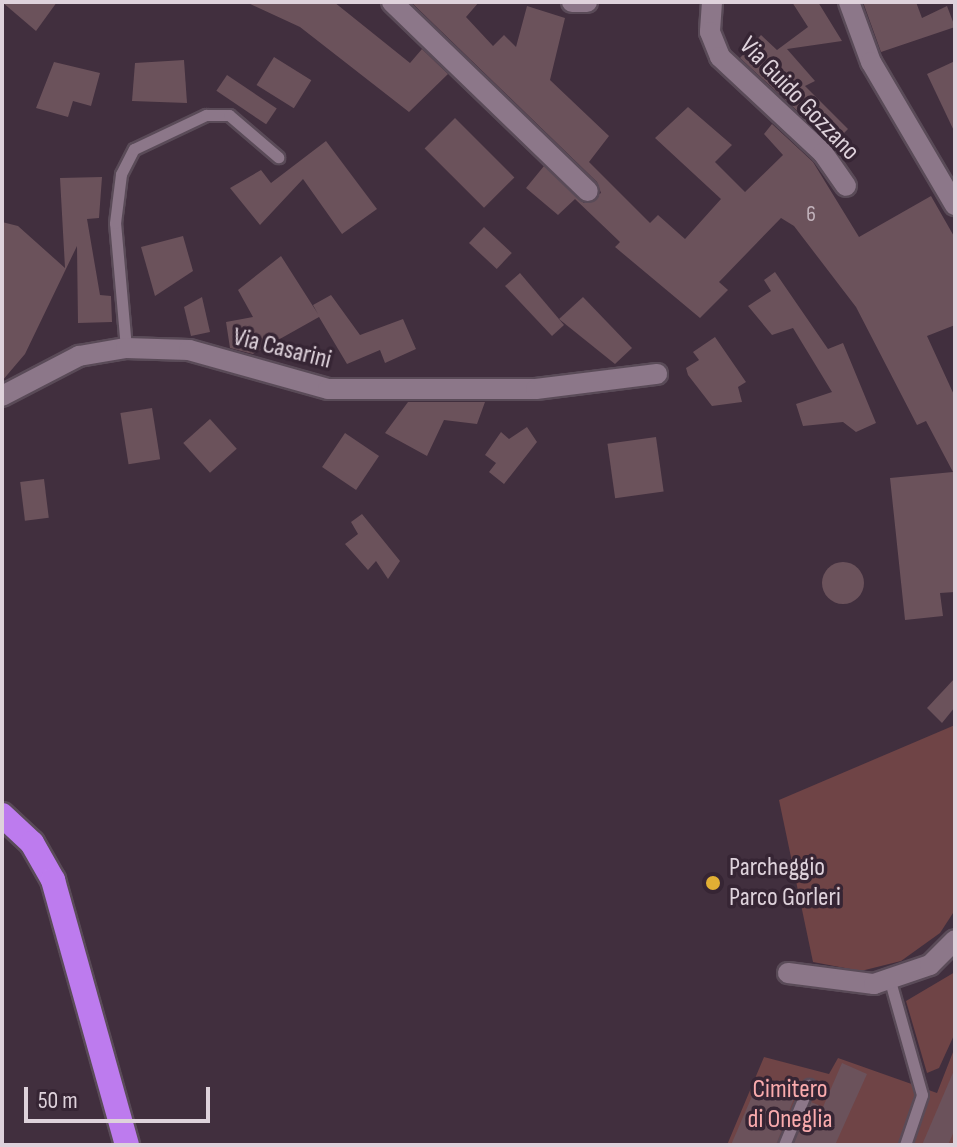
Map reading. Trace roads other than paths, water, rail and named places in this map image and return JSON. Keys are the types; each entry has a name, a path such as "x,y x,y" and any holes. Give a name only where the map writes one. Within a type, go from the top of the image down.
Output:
{"highway":[{"path":"2,815 32,843 53,880 127,1145"}],"street":[{"path":"392,2 588,191"},
{"path":"572,2 587,2"},
{"name":"Via Guido Gozzano","path":"712,2 710,32 720,57 823,153 846,186"},
{"path":"849,2 871,62 955,205"},
{"name":"Via Casarini","path":"2,396 79,356 126,348 189,350 328,389 536,389 657,374"},
{"path":"788,973 890,981 930,965 955,940"}],"lane":[{"path":"126,348 115,223 121,174 134,149 206,115 229,115 278,157"},
{"path":"890,981 922,1095 905,1145"},
{"path":"784,1145 809,1085"}],"place":[{"name":"Parcheggio Parco Gorleri","path":"713,883"}],"park label":[{"name":"Cimitero di Oneglia","path":"790,1105"}]}
